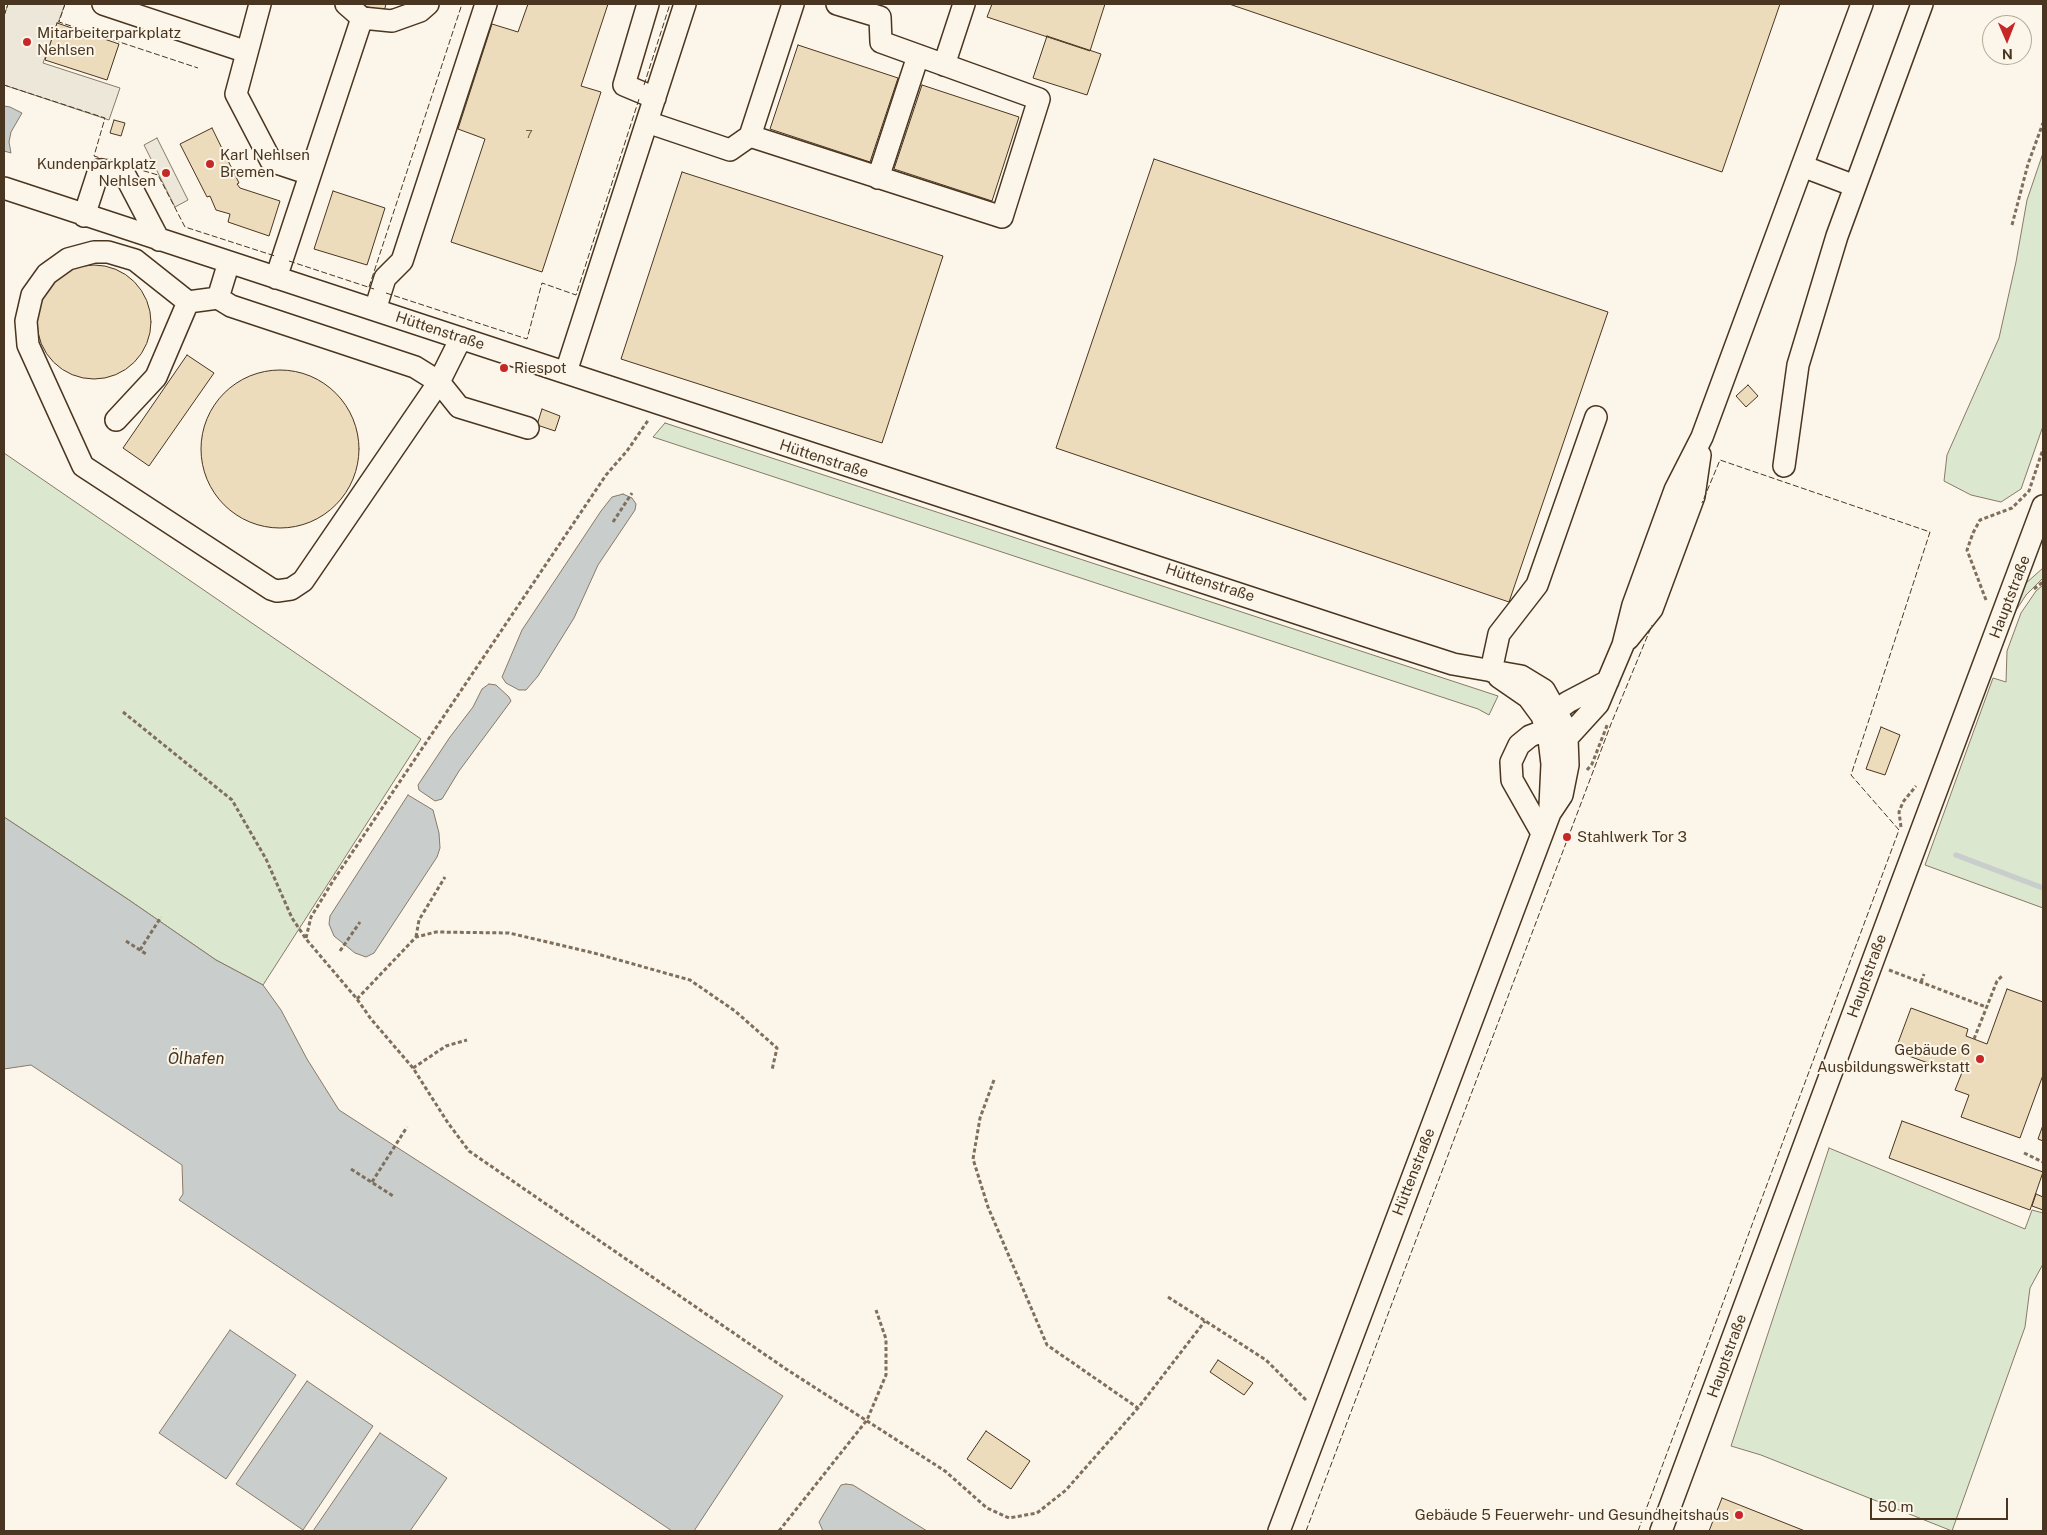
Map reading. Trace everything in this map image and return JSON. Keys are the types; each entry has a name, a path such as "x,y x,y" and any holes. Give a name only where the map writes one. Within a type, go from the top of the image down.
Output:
{"street":[{"path":"103,4 247,52"},
{"path":"260,4 236,94 272,161 310,174"},
{"path":"346,4 362,18 392,21 420,11 428,4"},
{"path":"375,310 385,278 402,261 486,4"},
{"path":"648,4 624,85 654,98"},
{"path":"566,372 685,4"},
{"path":"647,122 730,150 750,136 794,4"},
{"path":"750,136 1002,218 1039,99 881,42 883,10 837,4"},
{"path":"944,65 964,4"},
{"path":"1567,738 1598,704 1624,645 1652,609 1694,496 1702,437 1862,4"},
{"path":"1784,466 1798,365 1837,236 1922,4"},
{"path":"276,278 362,18"},
{"path":"878,178 918,56"},
{"path":"1802,166 1855,186"},
{"path":"84,216 99,170 118,172 126,177 159,240"},
{"name":"Hüttenstraße","path":"4,188 84,216 566,372 1453,664 1521,676 1544,690 1557,710 1567,738 1568,765 1562,795 1550,813 1542,833 1279,1531"},
{"path":"461,338 439,382 303,581 291,589 277,591 83,466 28,344 26,321 28,308 35,290 47,274 57,266 81,255 108,252 134,260 188,302 218,298 231,306 415,367 439,382 459,406 528,428"},
{"path":"218,298 229,262"},
{"path":"116,420 156,377 188,302"},
{"path":"1491,670 1499,634 1536,585 1596,417"},
{"name":"Hauptstraße","path":"1661,1531 1872,963 2035,551 2043,506"},
{"name":"Hüttenstraße","path":"1491,670 1528,697 1542,716 1549,739 1552,764 1550,813"},
{"path":"1542,833 1512,780 1511,762 1519,746 1530,736 1546,730 1557,710 1568,702 1608,681"}],"path":[{"path":"2012,225 2028,164 2043,123"},
{"path":"306,939 311,917 333,881 606,475 627,451 660,404"},
{"path":"613,522 632,493"},
{"path":"122,712 232,800 266,859 292,918 306,939 413,1068 448,1123 469,1151 778,1363 945,1471 987,1508 1009,1518 1036,1513 1066,1490 1138,1408 1205,1321"},
{"path":"416,937 419,920 445,877"},
{"path":"140,950 161,917"},
{"path":"340,951 360,922"},
{"path":"357,999 416,937 436,932 509,933 690,980 735,1011 777,1048 772,1070"},
{"path":"126,941 146,954"},
{"path":"1872,963 1986,1007"},
{"path":"1921,982 1924,974"},
{"path":"1974,1039 1997,981 2002,976"},
{"path":"413,1068 446,1046 468,1040"},
{"path":"994,1080 980,1118 973,1159 988,1207 1047,1345 1138,1408"},
{"path":"372,1182 407,1128"},
{"path":"2024,1153 2043,1162"},
{"path":"351,1169 393,1196"},
{"path":"1168,1297 1266,1360 1323,1414"},
{"path":"780,1531 867,1420 886,1375 886,1339 876,1310"}],"green space":[{"path":"2043,153 2043,426 2021,489 2001,502 1971,495 1944,481 1947,455 1999,338 2016,262 2027,200"},
{"path":"665,423 1498,696 1489,715 1478,709 653,437"},
{"path":"4,453 421,739 263,985 216,960 4,817"},
{"path":"2043,568 2043,578 2026,595 2013,615 2017,597 2025,584"},
{"path":"2043,585 2043,908 1925,865 1993,678 2006,682 2007,651 2021,613 2036,591"},
{"path":"1829,1148 2025,1229 2032,1210 2043,1213 2043,1264 2030,1288 2025,1327 1952,1531 1761,1455 1731,1446"}],"shaded area":[{"name":"Mitarbeiterparkplatz Nehlsen","path":"8,4 65,4 43,63 120,88 109,120 4,85 4,16"},
{"name":"Kundenparkplatz Nehlsen","path":"157,138 188,200 175,207 144,145"}],"water":[{"path":"4,106 22,113 11,132 9,142 11,153 4,151"},
{"path":"623,494 632,498 636,504 635,510 598,565 574,618 538,676 526,690 519,690 506,683 502,677 522,630 601,511 612,497"},
{"path":"489,684 496,685 511,701 459,771 442,799 435,801 419,790 418,785 450,737 473,707 482,689"},
{"path":"408,795 433,810 439,833 440,848 437,857 374,953 366,957 355,953 334,936 329,924 330,916"},
{"name":"Ölhafen","path":"4,817 216,960 263,985 281,1010 307,1059 339,1110 783,1396 694,1531 672,1531 179,1200 183,1194 182,1165 31,1065 4,1069"},
{"path":"230,1330 296,1375 226,1479 159,1433"},
{"path":"307,1381 373,1426 303,1530 236,1484"},
{"path":"380,1433 447,1478 410,1531 313,1531"},
{"path":"841,1485 853,1485 927,1531 823,1531 819,1522"}],"building":[{"path":"358,4 386,4 384,12"},
{"path":"528,4 608,4 581,86 601,92 542,272 451,242 485,139 458,129 492,24 518,32"},
{"path":"992,4 1105,4 1090,51 987,17"},
{"path":"1229,4 1780,4 1722,172"},
{"path":"57,23 119,44 107,80 45,60"},
{"path":"1047,36 1101,54 1087,95 1033,78"},
{"path":"798,45 898,78 870,162 770,129"},
{"path":"922,85 1019,117 992,201 894,169"},
{"path":"114,120 125,123 121,136 110,133"},
{"name":"Karl Nehlsen Bremen","path":"212,128 240,188 280,201 269,236 228,222 230,214 216,210 210,196 207,197 180,144"},
{"path":"1154,159 1608,312 1509,602 1056,448"},
{"path":"682,172 943,256 882,443 621,359"},
{"path":"333,191 385,208 367,265 314,249"},
{"path":"94,265 116,269 135,281 147,300 151,322 147,344 135,363 116,375 94,379 72,375 53,363 41,344 37,322 41,300 53,281 72,269"},
{"path":"187,355 214,373 149,466 123,448"},
{"path":"280,370 310,376 336,393 353,419 359,449 353,479 336,505 310,522 280,528 250,522 224,505 207,479 201,449 207,419 224,393 250,376"},
{"path":"1748,385 1758,396 1746,407 1736,396"},
{"path":"542,409 560,416 555,431 537,425"},
{"path":"1881,727 1900,735 1885,775 1866,769"},
{"name":"Gebäude 6 Ausbildungswerkstatt","path":"2007,989 2043,1002 2043,1075 2020,1138 1961,1117 1969,1095 1955,1090 1963,1070 1955,1067 1953,1072 1895,1051 1911,1008 1968,1029 1966,1036 1987,1044"},
{"path":"1902,1121 2043,1172 2030,1210 1889,1158"},
{"path":"2043,1125 2043,1141 2038,1139"},
{"path":"2036,1194 2043,1197 2043,1210 2032,1206"},
{"path":"1218,1360 1253,1383 1244,1395 1210,1372"},
{"path":"986,1431 1030,1461 1011,1489 967,1459"},
{"name":"Gebäude 5 Feuerwehr- und Gesundheitshaus","path":"1722,1498 1805,1531 1709,1531"}],"waterway":[{"path":"1956,855 2043,888"}],"fence":[{"path":"4,16 8,4"},
{"path":"65,4 59,22 198,68"},
{"path":"369,287 462,4"},
{"path":"644,85 670,4"},
{"path":"4,85 105,118 94,156 110,161"},
{"path":"386,293 527,339 542,283 576,295 639,99"},
{"path":"127,166 158,175 185,227 275,256"},
{"path":"289,261 374,289"},
{"path":"1638,1531 1899,830 1851,775 1930,532 1720,460 1702,503"},
{"path":"1306,1531 1611,724 1652,625"}],"place":[{"name":"Mitarbeiterparkplatz Nehlsen","path":"27,42"},
{"name":"Karl Nehlsen Bremen","path":"210,164"},
{"name":"Kundenparkplatz Nehlsen","path":"166,173"},
{"name":"Riespot","path":"504,368"},
{"name":"Stahlwerk Tor 3","path":"1567,837"},
{"name":"Gebäude 6 Ausbildungswerkstatt","path":"1980,1059"},
{"name":"Gebäude 5 Feuerwehr- und Gesundheitshaus","path":"1739,1515"}]}
